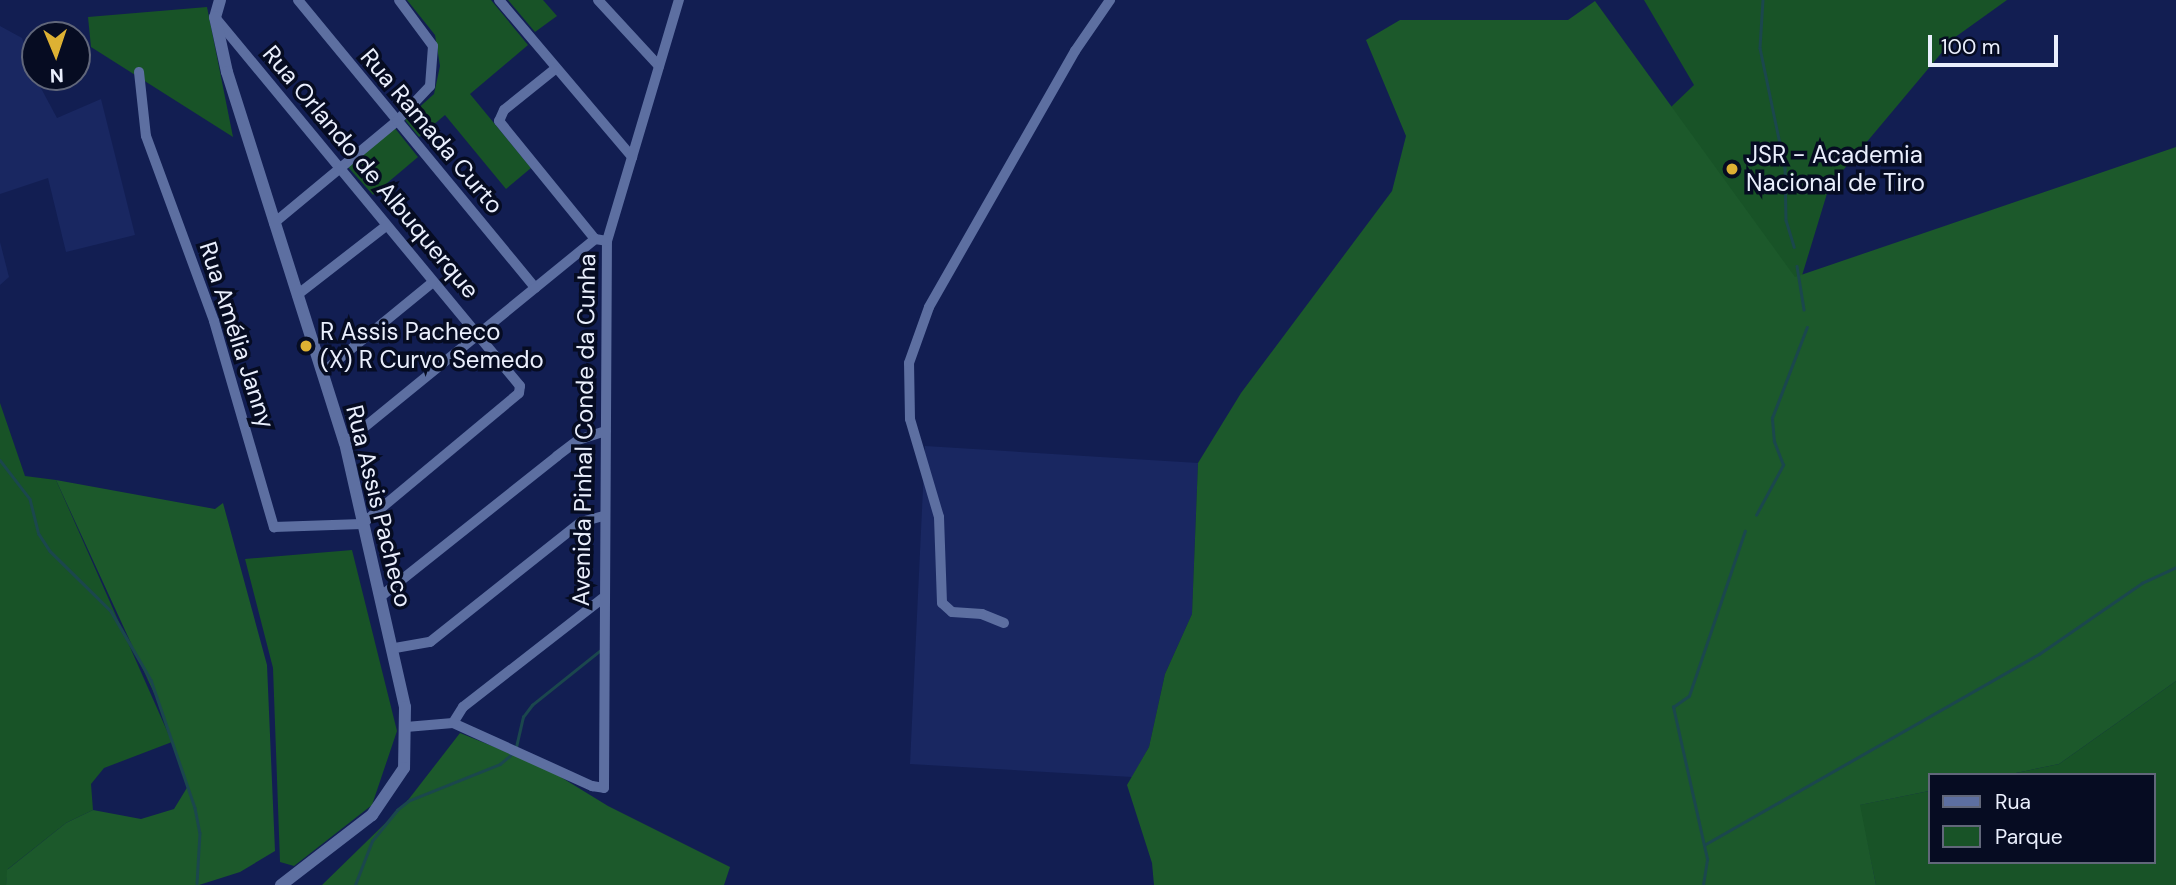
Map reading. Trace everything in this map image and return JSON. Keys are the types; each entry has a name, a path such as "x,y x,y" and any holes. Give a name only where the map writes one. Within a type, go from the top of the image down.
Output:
{"street":[{"path":"215,17 220,0"},
{"name":"Rua Ramada Curto","path":"298,0 535,288"},
{"path":"274,223 397,121 430,86 435,68 433,46 399,0"},
{"path":"499,0 632,157"},
{"path":"598,0 659,66"},
{"name":"Avenida Pinhal Conde da Cunha","path":"453,723 592,786 604,788 607,241 679,0"},
{"path":"1003,623 982,614 952,612 942,603 939,517 911,427 909,363 929,307 1075,51 1110,0"},
{"name":"Rua Orlando de Albuquerque","path":"215,17 520,386 519,393 362,524"},
{"name":"Rua Assis Pacheco","path":"215,17 274,223 345,443 362,524 394,648 405,727 404,768 372,815 303,871"},
{"path":"555,69 504,110 499,121 595,239 607,241"},
{"name":"Rua Amélia Janny","path":"139,72 146,136 214,321 274,527 362,524"},
{"path":"297,295 386,226"},
{"path":"345,443 595,239"},
{"path":"323,372 433,282"},
{"path":"380,597 556,456 578,440 606,431"},
{"path":"394,648 430,642 581,522 604,516"},
{"path":"405,727 453,723 463,707 603,598"},
{"path":"281,885 303,871"},
{"path":"291,885 303,871"}],"shaded area":[{"path":"0,26 21,37 21,91 43,91 57,118 101,99 135,235 66,252 48,178 0,194"},
{"path":"0,242 9,277 0,285"},
{"path":"925,446 1198,463 1192,614 1165,674 1149,747 1132,777 910,764"}],"green space":[{"path":"407,0 491,0 528,45 470,94 531,168 506,189 445,115 419,137 405,120 434,94 440,66 435,35"},
{"path":"508,0 543,0 557,16 535,32"},
{"name":"JSR - Academia Nacional de Tiro","path":"1644,0 2007,0 1954,38 1829,187 1797,292 1625,151 1694,85"},
{"path":"1595,1 1795,277 2176,147 2176,681 2059,764 2016,773 1927,773 1927,791 1860,805 1876,885 1154,885 1152,863 1127,785 1149,747 1165,674 1192,614 1198,463 1241,393 1392,191 1406,136 1366,40 1400,20 1568,20"},
{"path":"207,7 233,137 91,47 91,21 88,17"},
{"path":"394,127 418,157 373,195 347,166"},
{"path":"0,403 25,476 56,480 172,742 104,768 91,784 93,810 66,823 8,869 6,885 0,885"},
{"path":"56,480 215,509 223,503 267,665 275,851 240,872 199,885 6,885 7,870 66,823 93,810 141,819 174,809 188,786 159,704"},
{"path":"352,550 397,731 372,805 294,866 280,862 273,668 245,559"},
{"path":"2176,681 2176,885 1876,885 1859,805 1927,791 1927,864 2155,864 2155,773 2016,773 2059,764"},
{"path":"460,733 546,768 608,806 730,867 724,885 322,885 405,804"}],"waterway":[{"path":"1763,0 1760,48 1785,168 1786,220 1794,247"},
{"path":"1797,266 1804,309"},
{"path":"1756,515 1783,465 1774,442 1772,418 1807,327"},
{"path":"0,460 30,499 39,534 50,551 111,611 151,680 195,808 200,833 197,883"},
{"path":"1703,885 1707,859 1673,707 1689,696 1745,531"},
{"path":"1704,845 2039,654 2142,583 2176,567"},
{"path":"516,747 523,717 532,705 602,649"},
{"path":"355,885 372,841 397,810 408,801 500,764 513,753"}],"place":[{"name":"JSR - Academia Nacional de Tiro","path":"1732,169"},
{"name":"R Assis Pacheco (X) R Curvo Semedo","path":"306,346"}]}
